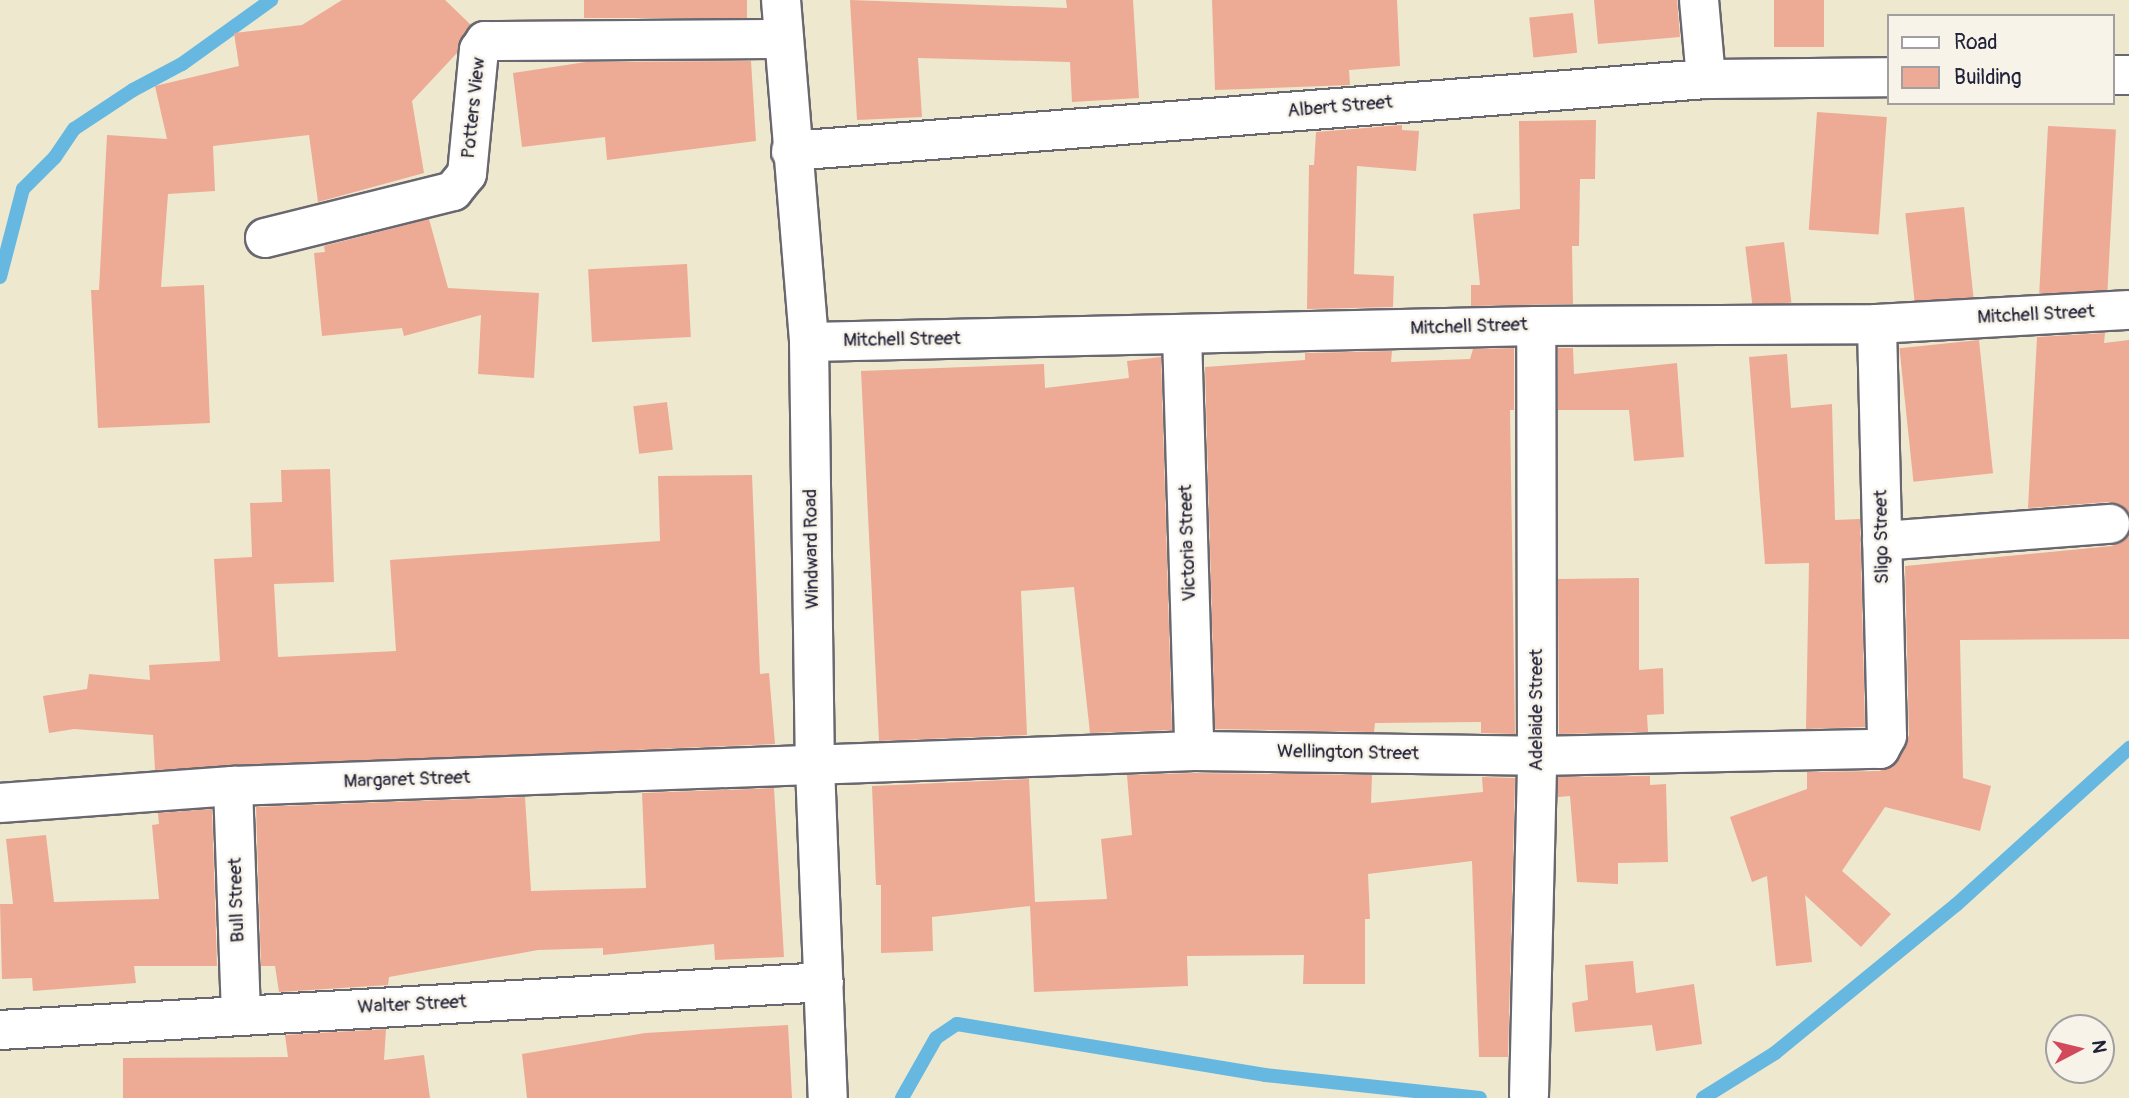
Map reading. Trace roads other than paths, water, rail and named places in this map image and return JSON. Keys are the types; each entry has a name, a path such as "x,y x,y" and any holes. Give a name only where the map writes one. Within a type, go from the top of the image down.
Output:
{"street":[{"name":"Windward Road","path":"781,0 808,342 815,766 828,1098"},
{"path":"1699,0 1706,79"},
{"name":"Potters View","path":"265,239 453,191 467,174 479,50 485,41 783,39"},
{"name":"Albert Street","path":"791,151 1706,79 1888,77"},
{"name":"Mitchell Street","path":"808,342 1536,326 1877,324 2129,310"},
{"name":"Sligo Street","path":"1877,324 1887,736 1880,749"},
{"name":"Adelaide Street","path":"1530,1095 1537,756 1536,326"},
{"name":"Victoria Street","path":"1182,335 1194,751"},
{"path":"1882,541 2110,524"},
{"name":"Wellington Street","path":"815,766 1194,751 1537,756 1880,749"},
{"name":"Margaret Street","path":"0,803 233,786 815,766"},
{"name":"Bull Street","path":"233,786 241,1015"},
{"name":"Walter Street","path":"0,1030 824,982"}],"waterway":[{"path":"0,277 23,189 55,157 74,129 133,90 182,64 271,0"},
{"path":"1703,1098 1775,1053 1956,905 2129,748"},
{"path":"902,1098 936,1038 957,1024 1265,1075 1480,1098"}]}
